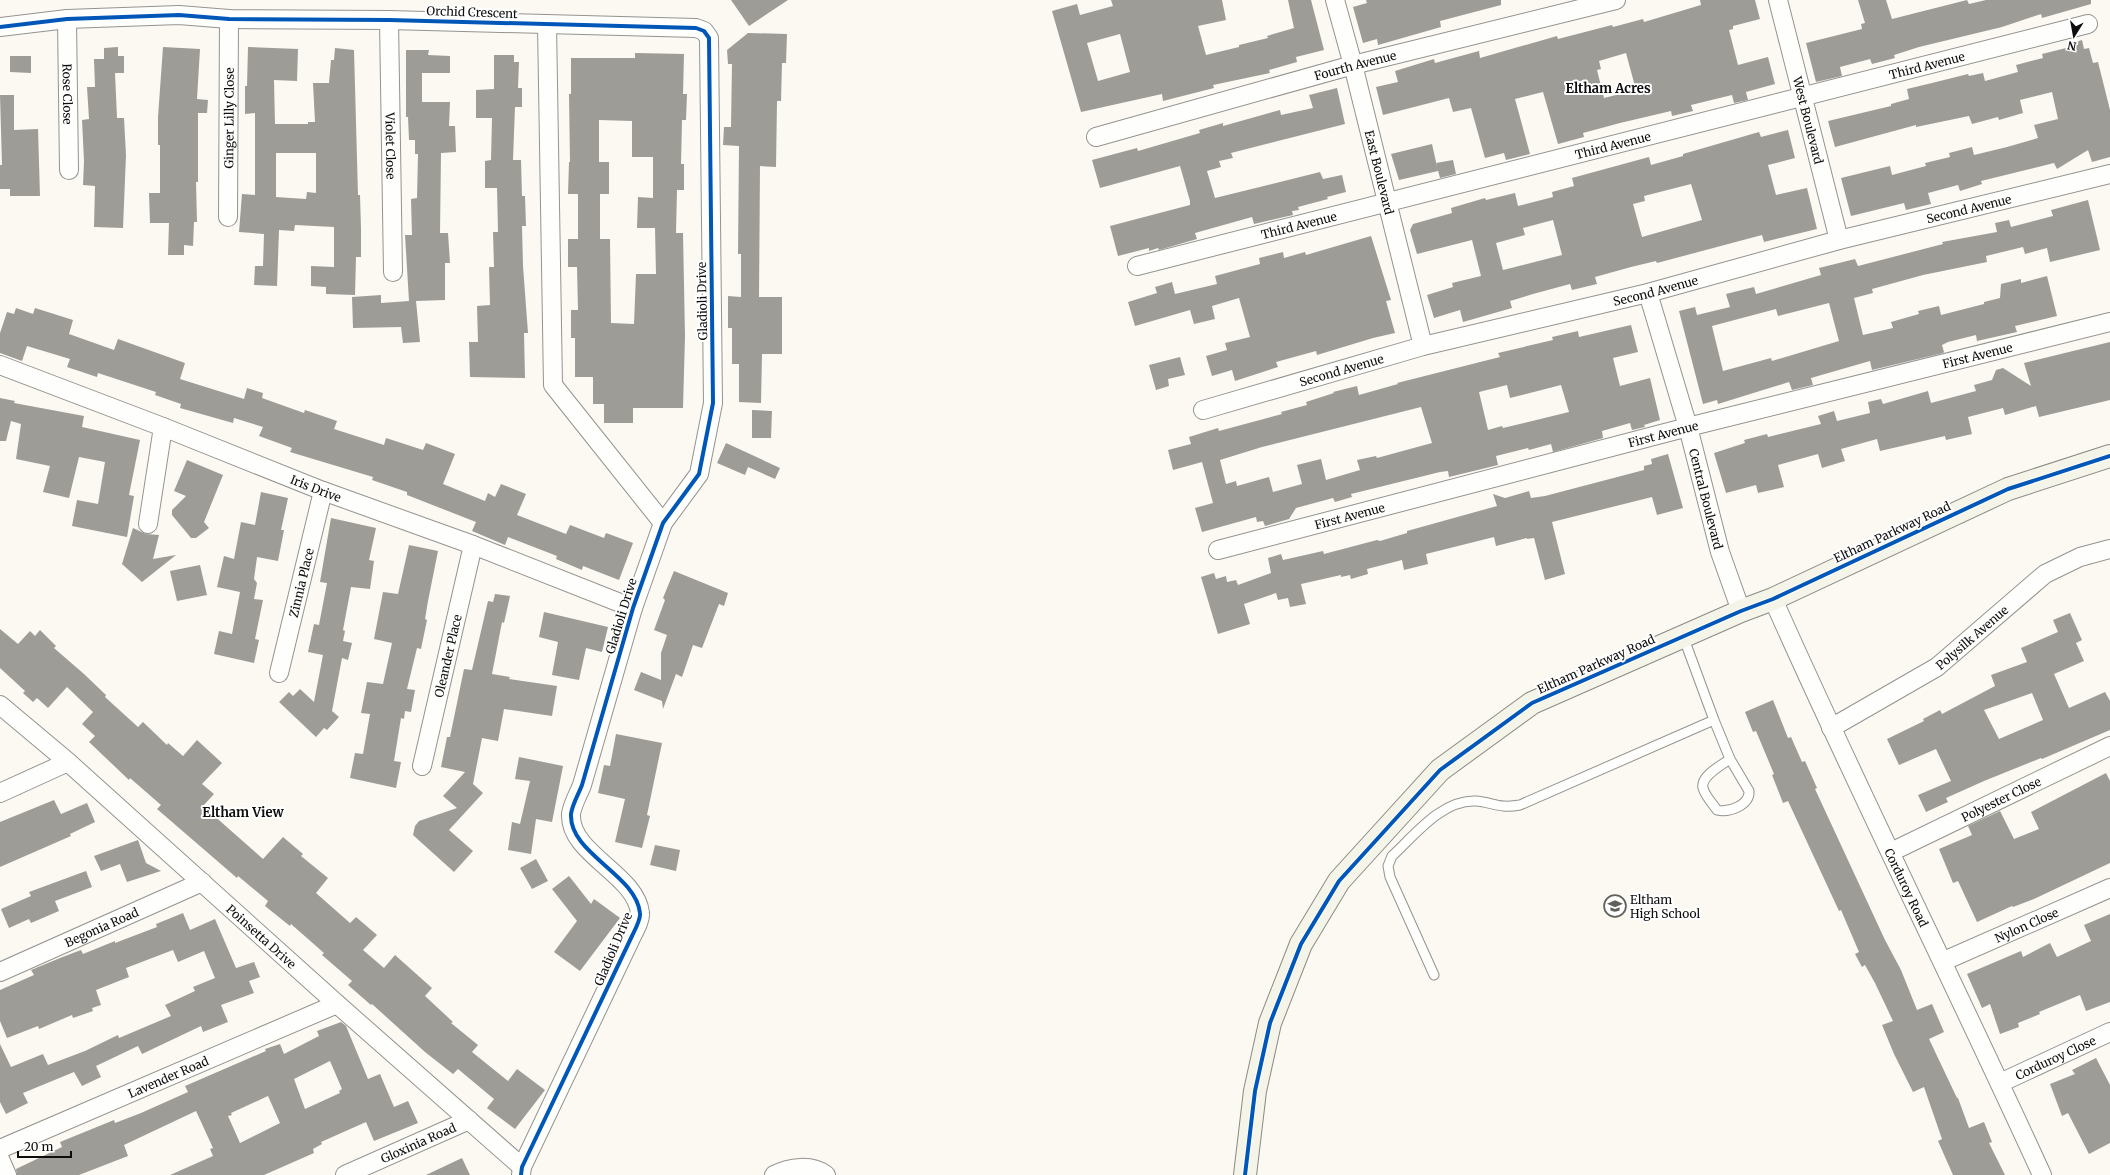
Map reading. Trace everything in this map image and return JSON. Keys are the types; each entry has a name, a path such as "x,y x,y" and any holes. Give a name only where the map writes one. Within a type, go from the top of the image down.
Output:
{"street":[{"name":"East Boulevard","path":"1335,0 1353,65 1423,346"},
{"name":"Fourth Avenue","path":"1096,137 1353,65 1616,0"},
{"name":"West Boulevard","path":"1778,0 1804,97 1839,240"},
{"name":"Orchid Crescent","path":"0,27 179,8 229,18 389,20 696,28 704,31"},
{"name":"Ginger Lilly Close","path":"228,218 229,18"},
{"name":"Rose Close","path":"67,19 69,170"},
{"name":"Violet Close","path":"389,20 393,272"},
{"path":"547,24 553,385 663,523"},
{"name":"Third Avenue","path":"1136,266 2088,24"},
{"name":"Gladioli Drive","path":"522,1171 632,936 640,914 634,894 581,840 574,828 571,813 582,785 633,608 663,523 699,474 713,403 709,38 704,31"},
{"name":"Second Avenue","path":"1202,410 1423,346 1648,293 1839,240 2110,174"},
{"name":"Central Boulevard","path":"1648,293 1688,427 1720,552 1741,611"},
{"name":"First Avenue","path":"1218,550 1688,427 2110,322"},
{"name":"Iris Drive","path":"0,365 164,427 323,492 473,546 633,608"},
{"path":"148,524 164,427"},
{"name":"Eltham Parkway Road","path":"1245,1175 1255,1091 1270,1023 1301,944 1339,881 1440,770 1532,703 1683,636 1773,599 2008,489 2110,456"},
{"name":"Zinnia Place","path":"278,673 323,492"},
{"name":"Oleander Place","path":"422,766 473,546"},
{"name":"Polysilk Avenue","path":"1831,728 1937,667 2044,574 2080,558 2110,549"},
{"name":"Corduroy Road","path":"1773,599 1831,728 1944,961 2042,1175"},
{"name":"Poinsetta Drive","path":"0,705 68,762 337,1004 469,1120 522,1171"},
{"name":"Polyester Close","path":"1891,852 2110,746"},
{"path":"0,793 68,762"},
{"name":"Begonia Road","path":"0,972 202,882"},
{"name":"Nylon Close","path":"1944,961 2110,888"},
{"name":"Lavender Road","path":"0,1149 337,1004"},
{"name":"Corduroy Close","path":"2000,1083 2110,1032"},
{"name":"Gloxinia Road","path":"345,1175 469,1120"},
{"path":"0,1159 7,1175"},
{"path":"774,1175 783,1170 804,1167 826,1175"}],"lane":[{"path":"1683,636 1730,759 1749,791 1750,797 1746,802 1726,812 1718,810 1703,789 1703,782 1708,775 1730,759"},
{"path":"1434,975 1390,877 1388,866 1392,856 1430,821 1441,811 1464,802 1476,801 1506,808 1520,805 1714,720"}],"building":[{"path":"731,0 788,0 749,26"},
{"path":"1111,0 1222,0 1226,20 1198,26 1206,55 1239,47 1239,45 1268,38 1267,36 1294,28 1288,0 1311,0 1324,50 1296,57 1297,62 1269,70 1270,73 1213,85 1214,88 1163,101 1162,94 1081,112 1052,11 1077,4 1080,15 1113,6","holes":["1120,34 1130,72 1098,81 1087,43"]},
{"path":"1366,0 1501,0 1501,5 1440,21 1441,27 1378,45 1377,39 1363,43 1353,7 1367,3"},
{"path":"1700,0 1755,0 1760,19 1733,26 1733,29 1729,30 1738,65 1768,57 1775,84 1746,92 1748,100 1734,103 1732,95 1691,105 1693,111 1672,116 1671,111 1620,123 1583,133 1584,137 1558,144 1543,92 1515,99 1530,154 1506,160 1504,153 1485,158 1471,108 1453,112 1449,98 1383,115 1376,87 1398,82 1395,71 1434,59 1435,63 1479,51 1480,58 1557,36 1558,39 1612,25 1613,27 1643,19 1644,22 1701,5","holes":["1626,53 1636,90 1604,98 1597,70 1601,69 1599,61"]},
{"path":"1858,0 1886,0 1892,19 1967,0 1969,4 1986,0 2091,0 2091,4 2042,18 2041,14 2002,27 1919,47 1894,55 1895,58 1872,64 1870,59 1840,67 1842,76 1816,82 1806,43 1862,29 1861,24 1865,23"},
{"path":"748,33 787,34 786,63 782,63 781,101 777,101 776,167 760,166 759,297 782,297 782,354 762,354 761,403 739,402 739,364 732,364 732,328 728,328 728,296 741,297 741,254 738,254 739,146 723,145 724,127 731,127 732,64 728,64 727,50"},
{"path":"2082,40 2084,49 2089,48 2093,63 2098,62 2110,110 2110,157 2092,162 2088,150 2057,169 2054,163 1981,181 1982,184 1960,191 1958,185 1928,193 1931,204 1906,210 1904,203 1851,216 1841,178 1890,166 1892,175 1926,166 1925,163 1950,157 1949,153 1972,147 1974,155 2038,138 2034,125 2058,119 2052,92 2020,100 2023,113 1999,120 1998,117 1972,124 1969,116 1916,127 1916,125 1835,147 1828,121 1891,106 1891,104 1909,99 1907,89 1968,74 1969,76 1983,73 1985,81 2018,72 2016,65 2043,58 2042,54 2070,47 2069,44"},
{"path":"118,47 118,56 124,56 124,73 115,73 117,118 124,118 126,155 123,228 94,227 95,186 83,185 84,161 82,120 89,119 87,87 95,87 94,59 104,59 104,48"},
{"path":"163,47 200,49 197,99 208,100 207,113 198,113 198,182 196,182 197,222 194,222 193,246 184,245 184,255 168,255 169,223 150,223 149,193 160,193 160,145 158,145 158,117"},
{"path":"248,47 298,49 297,81 274,80 275,124 308,124 308,122 315,122 313,83 329,83 331,60 334,60 335,48 354,50 358,195 360,195 361,229 361,257 356,257 355,295 326,294 326,287 311,286 311,266 334,267 334,227 295,225 294,231 279,230 277,286 254,285 255,266 263,266 264,234 239,232 242,194 255,195 255,113 245,114 245,86 247,86","holes":["276,153 316,153 316,193 307,192 306,199 276,197"]},
{"path":"406,50 429,50 428,55 450,56 450,73 422,73 422,102 450,102 449,126 455,126 456,152 441,153 440,233 448,233 450,263 445,263 445,300 416,301 420,342 403,343 401,327 353,328 352,297 381,295 381,303 409,301 405,235 412,235 411,199 417,198 418,154 415,154 415,140 409,140 408,117 406,117"},
{"path":"635,53 684,54 683,94 687,94 686,120 682,120 681,164 684,164 684,190 677,190 676,233 683,233 685,336 683,408 633,408 633,423 604,423 604,404 593,404 593,377 575,377 575,338 571,338 571,310 578,310 577,267 568,267 568,239 578,239 578,194 568,194 570,162 569,94 571,94 571,58 635,58","holes":["599,120 632,121 632,157 653,157 653,198 638,197 637,228 655,228 656,274 636,274 634,324 611,323 610,239 600,239 600,194 609,194 609,162 599,162"]},
{"path":"494,55 514,55 514,62 519,62 518,88 522,88 522,107 515,107 513,160 521,160 522,196 525,196 526,226 522,226 523,266 528,333 524,333 525,378 470,377 469,342 478,342 477,306 490,305 489,267 494,267 493,232 498,232 497,188 485,188 485,161 491,160 492,118 476,118 476,90 494,89"},
{"path":"10,56 31,56 31,73 10,72"},
{"path":"1337,88 1345,124 1231,153 1233,158 1219,161 1221,167 1207,171 1215,198 1320,172 1323,179 1342,175 1346,192 1327,197 1328,199 1298,207 1299,210 1292,211 1293,215 1254,224 1252,217 1195,233 1197,239 1159,250 1158,248 1149,251 1149,248 1118,256 1110,226 1190,205 1190,201 1180,166 1100,188 1092,160 1137,148 1138,151 1200,133 1199,130 1223,123 1223,126 1280,110 1281,115 1313,108 1309,95"},
{"path":"0,95 14,95 14,130 38,129 40,196 10,196 10,189 0,189 0,165 2,165"},
{"path":"1788,130 1795,158 1768,165 1776,195 1807,188 1817,229 1764,242 1762,235 1657,263 1656,261 1631,267 1595,277 1597,284 1572,290 1570,284 1533,294 1510,301 1512,308 1463,322 1460,310 1434,318 1427,295 1453,287 1452,283 1481,276 1472,240 1417,254 1410,230 1413,224 1452,213 1451,208 1485,198 1486,200 1515,193 1518,206 1553,197 1552,192 1574,186 1572,178 1649,157 1651,165 1759,132 1761,137","holes":["1691,184 1702,220 1642,237 1633,204 1645,201 1644,196","1553,220 1562,255 1503,270 1496,243 1525,235 1523,228"]},
{"path":"1432,144 1438,171 1399,180 1391,154"},
{"path":"1453,160 1456,174 1440,178 1436,163"},
{"path":"2088,200 2100,250 2050,262 2047,248 2025,254 2023,247 1986,256 1987,262 1923,275 1872,289 1873,293 1854,298 1863,335 1893,328 1891,322 1919,314 1918,311 1939,306 1941,315 1984,304 1984,302 2000,298 2001,284 2021,279 2021,283 2047,276 2057,316 2015,326 2017,332 1977,341 1976,335 1948,342 1942,345 1943,353 1872,370 1870,361 1811,378 1813,385 1792,390 1789,382 1718,404 1717,400 1703,404 1679,311 1695,307 1697,315 1730,307 1726,294 1754,287 1756,294 1821,275 1819,268 1855,259 1858,266 1943,244 1942,242 1997,232 1995,223 2009,220 2011,227 2053,216 2051,210","holes":["1829,303 1839,341 1772,361 1771,358 1723,371 1712,326 1776,309 1778,316"]},
{"path":"1371,236 1391,300 1386,301 1395,333 1317,355 1316,351 1276,362 1278,367 1235,381 1232,370 1212,376 1206,356 1227,350 1225,343 1250,337 1239,298 1212,306 1215,319 1194,324 1190,310 1135,326 1128,302 1157,293 1155,287 1172,282 1175,294 1217,284 1215,276 1260,264 1259,258 1283,252 1284,258 1305,252 1306,255"},
{"path":"16,308 33,314 35,308 73,320 69,334 114,350 118,339 185,363 180,379 244,399 247,388 263,393 262,398 304,413 305,410 337,421 334,429 384,445 386,438 423,450 426,443 455,454 443,484 485,501 488,493 495,497 501,484 526,494 517,515 566,534 570,525 604,538 606,533 633,543 619,580 583,566 582,570 556,559 557,556 508,537 505,545 472,531 476,522 407,495 407,492 372,480 373,477 290,452 292,448 259,436 263,427 234,418 233,423 180,408 181,404 155,395 156,392 98,373 97,377 67,367 70,359 27,346 22,361 0,353 0,333 7,312 14,314"},
{"path":"1631,325 1638,352 1613,358 1620,386 1650,378 1660,420 1644,425 1645,427 1632,430 1630,423 1602,431 1603,438 1553,452 1551,444 1496,456 1498,465 1449,477 1448,471 1440,472 1351,494 1352,497 1335,502 1333,498 1296,508 1289,519 1265,526 1263,521 1257,522 1256,517 1202,532 1195,508 1213,503 1202,462 1173,470 1168,450 1191,444 1189,437 1218,428 1219,431 1282,414 1281,412 1307,405 1306,402 1334,393 1333,392 1357,386 1359,395 1398,384 1397,383 1500,357 1498,353 1553,340 1552,337 1578,331 1579,337","holes":["1507,385 1510,398 1561,385 1569,412 1503,428 1502,426 1488,430 1479,392","1421,407 1432,443 1377,458 1376,456 1357,460 1360,470 1326,480 1321,459 1297,465 1302,484 1273,492 1269,477 1237,486 1236,481 1226,484 1220,460 1262,447"]},
{"path":"2110,342 2110,400 2039,417 2036,406 2005,415 2003,408 1968,417 1972,434 1946,440 1945,436 1880,451 1877,439 1841,449 1845,461 1822,468 1818,454 1778,465 1784,487 1758,493 1756,485 1726,493 1714,453 1745,443 1744,440 1767,434 1768,437 1821,424 1818,416 1834,411 1837,421 1870,413 1868,402 1881,399 1883,404 1928,391 1931,403 1976,391 1974,385 1992,380 1996,370 2003,368 2031,386 2024,363"},
{"path":"1180,357 1185,375 1168,379 1169,386 1156,390 1149,365"},
{"path":"0,398 15,401 14,403 84,416 82,427 140,440 129,495 134,496 127,537 72,526 77,500 98,504 105,462 79,457 69,498 43,492 50,466 16,459 21,424 11,421 6,441 0,441"},
{"path":"752,410 772,411 771,438 752,438"},
{"path":"726,443 780,468 775,479 748,467 745,475 717,463"},
{"path":"1668,454 1683,508 1657,515 1652,497 1552,522 1565,574 1545,580 1534,538 1527,538 1496,546 1494,537 1426,554 1428,564 1404,570 1402,560 1367,569 1368,574 1351,579 1350,575 1341,577 1341,575 1301,584 1306,604 1290,607 1288,598 1278,600 1276,593 1244,604 1250,624 1218,634 1201,577 1214,573 1216,579 1226,576 1227,582 1236,580 1238,585 1271,573 1268,558 1281,554 1283,560 1323,551 1324,554 1377,540 1380,541 1407,533 1407,531 1497,506 1493,494 1505,498 1529,491 1531,498 1545,496 1644,470 1644,466 1652,464 1651,459"},
{"path":"187,460 223,475 204,522 209,528 196,538 191,538 172,515 172,510 186,496 174,491"},
{"path":"261,492 288,498 281,530 284,530 278,561 257,557 254,579 257,583 254,599 263,600 255,639 259,640 254,663 214,654 219,631 232,634 240,592 217,587 224,556 234,559 241,522 255,525"},
{"path":"331,518 376,528 369,560 374,561 370,589 351,587 343,630 345,631 343,641 352,643 348,660 342,658 332,711 339,717 327,730 324,728 316,737 279,702 289,692 293,696 300,689 314,702 323,655 308,652 314,624 319,625 327,583 320,582"},
{"path":"133,528 146,534 159,535 153,559 176,555 142,582 122,564"},
{"path":"409,545 438,551 428,601 425,619 427,620 421,649 417,648 407,689 415,690 411,712 405,711 404,719 401,718 394,761 401,762 396,788 350,778 355,753 363,754 370,714 361,713 367,682 383,684 392,643 374,639 383,592 398,594"},
{"path":"200,565 207,595 177,601 170,571"},
{"path":"674,571 728,593 724,606 719,604 702,648 693,645 682,677 676,674 663,709 662,701 634,690 641,672 661,680 661,653 667,635 654,630 665,600 663,598"},
{"path":"495,594 510,596 504,623 502,622 492,674 510,677 509,679 557,686 552,716 504,709 498,741 482,738 473,784 483,793 449,830 473,851 454,872 413,835 415,826 419,821 457,808 443,796 465,772 441,767 447,737 450,737 464,669 472,670 488,601 493,602"},
{"path":"544,612 608,627 602,652 586,648 579,680 552,675 558,642 539,637"},
{"path":"2070,613 2082,640 2076,643 2084,661 2054,674 2069,708 2105,692 2110,701 2110,730 2042,759 2041,758 1984,781 1946,798 1948,802 1926,812 1918,795 1951,781 1936,749 1899,765 1887,739 1924,721 1923,719 1940,710 1942,714 1995,686 1991,675 2027,662 2021,648 2058,632 2053,620","holes":["2032,693 2043,720 1999,739 1984,710"]},
{"path":"0,629 18,644 30,631 35,636 40,630 56,646 54,648 84,674 106,695 105,697 138,727 143,722 167,745 168,743 183,756 197,740 222,763 202,784 214,794 203,806 263,859 283,837 303,854 301,856 328,878 316,893 350,923 356,917 377,935 363,950 384,968 395,955 432,988 425,996 453,1022 451,1023 478,1045 472,1052 508,1081 517,1069 545,1090 515,1129 487,1108 494,1099 458,1069 453,1074 425,1052 372,1004 371,1005 348,985 352,981 322,955 324,953 291,924 290,926 265,906 268,901 238,876 237,878 157,809 161,805 130,778 129,780 89,742 95,736 82,724 93,712 67,687 48,708 37,698 33,702 23,693 25,691 0,668"},
{"path":"1773,700 1788,738 1791,737 1802,762 1805,761 1817,788 1815,789 1885,940 1901,970 1917,1010 1932,1004 1944,1032 1929,1039 1958,1098 1969,1128 1984,1122 1992,1142 1989,1143 2005,1175 1953,1175 1938,1141 1942,1139 1924,1087 1913,1092 1894,1054 1882,1025 1893,1021 1865,965 1862,967 1855,954 1859,952 1841,910 1839,911 1788,801 1783,803 1772,775 1774,774 1756,731 1753,732 1745,712"},
{"path":"616,734 662,743 647,815 650,816 642,848 615,842 625,799 598,793 604,765 610,766"},
{"path":"519,757 563,766 552,822 536,819 531,854 508,850 512,822 520,824 530,781 515,779"},
{"path":"2106,773 2110,781 2110,863 2034,899 2013,907 2012,906 1977,922 1958,881 1953,883 1939,849 1972,835 1968,826 2000,811 2014,839 2039,829 2031,812"},
{"path":"54,800 61,814 87,803 95,822 70,834 71,836 0,867 0,822"},
{"path":"138,840 146,863 161,871 127,882 120,864 101,871 94,856"},
{"path":"655,845 680,850 676,871 650,865"},
{"path":"536,859 548,881 532,889 520,868"},
{"path":"86,871 92,887 55,901 59,911 31,923 29,919 9,928 1,909 31,896 29,892"},
{"path":"569,876 591,904 594,899 620,918 580,971 554,952 577,921 552,889"},
{"path":"183,913 190,930 215,919 236,968 254,962 260,977 249,981 254,993 221,1005 228,1022 203,1032 201,1026 142,1054 138,1046 96,1066 101,1077 82,1086 74,1072 23,1093 28,1103 6,1114 0,1102 0,1044 11,1067 43,1054 48,1065 85,1051 118,1035 119,1038 171,1016 165,1005 195,991 193,987 215,978 204,951 178,962 173,950 126,968 129,977 96,990 101,1005 92,1008 93,1011 73,1018 72,1015 39,1029 38,1026 7,1038 0,1021 0,990 34,975 31,970 81,950 83,954 115,941 115,943 157,927 156,924"},
{"path":"2110,914 2110,1002 2086,1011 2080,995 2039,1012 2040,1014 2018,1023 2019,1027 2000,1034 1990,1004 1982,1008 1967,974 2021,951 2023,957 2050,943 2057,957 2091,941 2084,925"},
{"path":"341,1022 346,1026 368,1079 380,1074 394,1107 408,1101 418,1123 374,1141 366,1122 321,1142 322,1144 313,1149 314,1153 264,1175 170,1175 213,1156 210,1149 213,1148 196,1111 124,1145 128,1156 79,1175 17,1175 16,1169 62,1147 60,1142 114,1120 115,1123 141,1113 188,1092 185,1086 266,1051 265,1049 280,1044 284,1054 319,1036 317,1031","holes":["330,1061 342,1089 339,1091 340,1093 305,1109 294,1079","268,1096 280,1123 240,1143 228,1116 232,1115 231,1113"]},
{"path":"2096,1058 2110,1085 2110,1143 2089,1154 2068,1113 2062,1116 2050,1084 2075,1074 2072,1070"},
{"path":"462,1158 470,1175 426,1175"}],"cycle path":[{"path":"0,27 67,19 179,15 229,19 389,20 696,28 704,31 709,38 713,403 699,474 663,523 633,608 582,785 571,814 573,828 580,841 627,887 636,899 640,915 636,928 522,1167 521,1175"},
{"path":"1245,1175 1255,1091 1270,1023 1301,944 1339,881 1440,770 1532,703 1741,611 1773,599 2008,489 2110,456"}],"place":[{"name":"Eltham High School","path":"1615,906"}],"district":[{"name":"Eltham Acres","path":"1608,88"},
{"name":"Eltham View","path":"243,812"}]}
